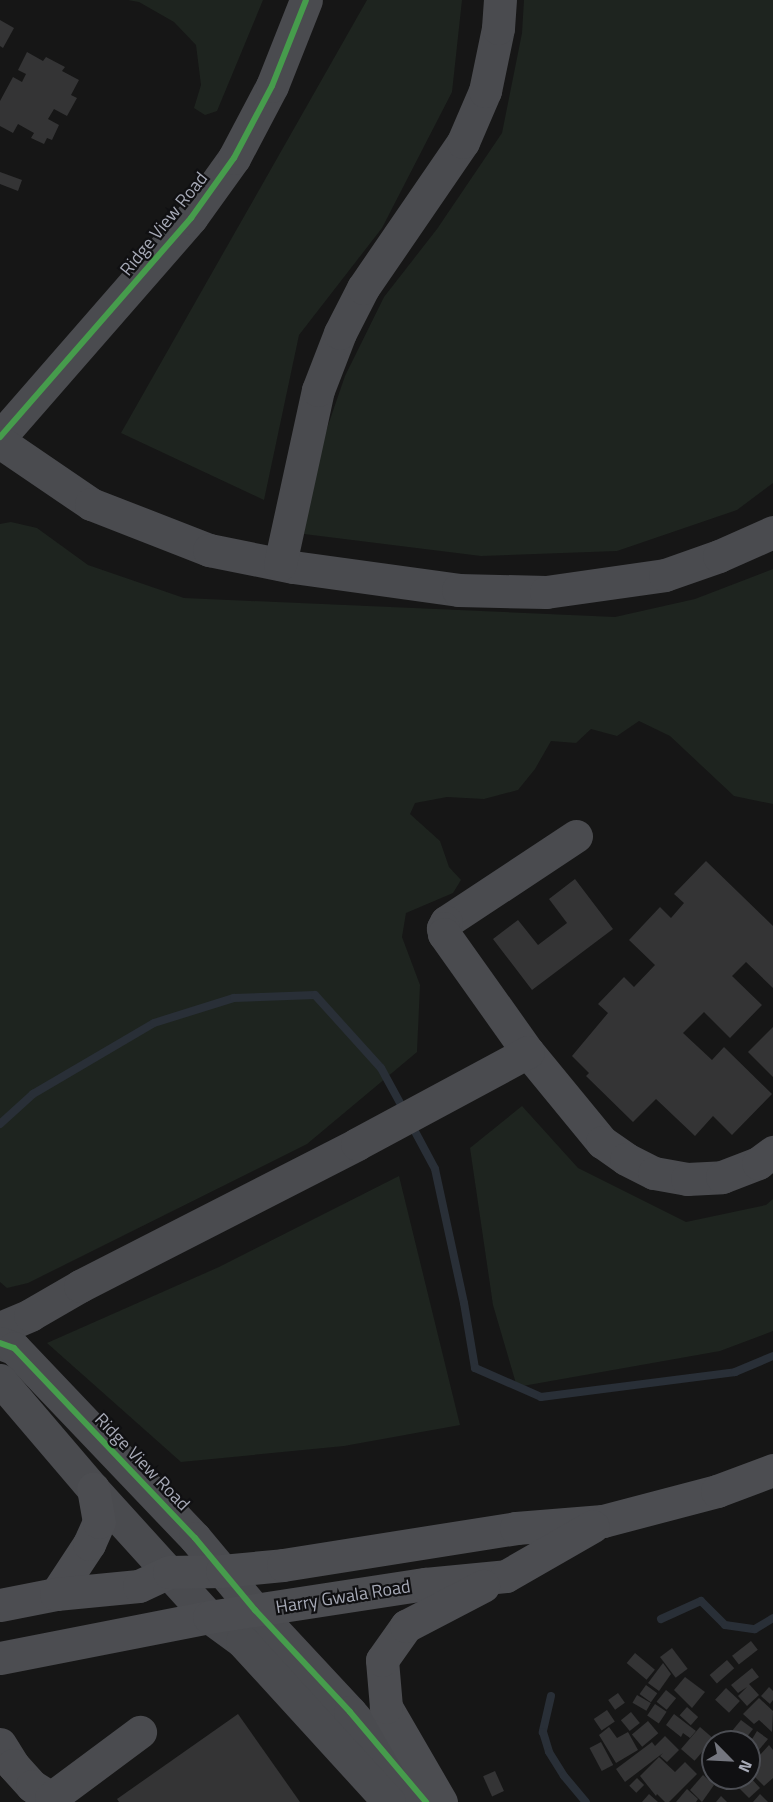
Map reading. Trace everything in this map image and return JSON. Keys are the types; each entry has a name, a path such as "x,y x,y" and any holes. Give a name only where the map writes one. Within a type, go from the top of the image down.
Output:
{"main road":[{"name":"Harry Gwala Road","path":"0,1605 56,1594 139,1586 170,1572 222,1571 283,1565 516,1528 603,1521 717,1491 773,1470"},
{"path":"56,1594 89,1544 99,1522 93,1489"},
{"name":"Harry Gwala Road","path":"0,1658 209,1617 426,1584 506,1576 603,1521"},
{"path":"441,1802 386,1707 382,1660 406,1626 444,1604 506,1576"}],"street":[{"name":"Ridge View Road","path":"0,437 176,236 234,158 272,86 306,0"},
{"path":"280,564 318,390 336,343 363,288 463,142 485,91 498,28 500,0"},
{"path":"0,442 91,504 209,550 280,564 458,590 546,592 665,575 719,556 773,532"},
{"path":"576,836 446,922 443,928 444,934 528,1052 602,1142 626,1159 654,1173 687,1179 722,1177 758,1163 773,1152"},
{"path":"0,1328 30,1315 80,1286 357,1144 528,1052"},
{"name":"Ridge View Road","path":"0,1343 14,1348 195,1538 255,1610 350,1712 426,1802"},
{"path":"0,1380 93,1489 209,1617 242,1641 389,1802"},
{"path":"0,1744 13,1765 32,1786 51,1798 140,1732"}],"shaded area":[{"path":"128,0 263,0 217,111 205,115 194,108 201,85 196,45 174,22 139,2"},
{"path":"367,0 462,0 452,92 382,228 299,335 264,500 121,433"},
{"path":"524,0 773,0 773,483 737,510 617,551 481,556 304,534 314,466 345,376 384,297 437,229 502,133 522,33"},
{"path":"11,522 37,528 88,565 184,598 615,617 695,599 773,569 773,804 734,796 670,736 639,721 617,736 591,729 576,743 551,741 535,769 518,790 484,799 447,797 415,803 410,814 440,841 449,867 461,880 453,893 406,913 402,937 420,985 417,1052 307,1144 28,1283 7,1288 0,1282 0,524"},
{"path":"522,1106 578,1168 686,1222 766,1205 773,1199 773,1331 720,1351 517,1387 493,1305 470,1148"},
{"path":"399,1176 460,1425 344,1446 181,1462 47,1343 219,1267"}],"building":[{"path":"0,20 14,28 3,48 0,46"},
{"path":"27,52 43,61 46,57 65,67 62,71 79,80 71,95 77,98 67,116 54,109 48,119 59,125 52,140 47,138 44,144 31,138 34,133 18,124 13,133 0,126 0,101 13,77 22,82 26,74 18,70"},
{"path":"0,172 22,180 18,191 0,184"},
{"path":"706,861 773,926 773,988 746,962 732,976 762,1005 730,1038 704,1012 683,1033 712,1060 724,1047 772,1094 732,1135 713,1116 695,1136 656,1099 633,1122 586,1076 589,1073 572,1056 608,1013 598,1004 624,977 634,987 655,965 629,940 660,907 671,918 684,903 674,894"},
{"path":"575,879 613,929 532,990 493,939 518,920 538,945 567,923 549,899"},
{"path":"773,1027 773,1077 748,1052"},
{"path":"751,1641 758,1650 739,1664 732,1656"},
{"path":"672,1648 688,1669 676,1678 660,1657"},
{"path":"635,1653 655,1670 647,1680 627,1663"},
{"path":"727,1660 734,1668 717,1683 710,1675"},
{"path":"663,1663 671,1674 659,1691 648,1683"},
{"path":"752,1668 759,1677 749,1684 759,1695 747,1706 738,1696 747,1687 738,1693 731,1685"},
{"path":"685,1677 705,1692 692,1708 674,1690"},
{"path":"646,1685 657,1693 651,1702 640,1694"},
{"path":"769,1687 773,1691 773,1700 770,1704 761,1696"},
{"path":"726,1688 740,1701 729,1713 715,1700"},
{"path":"666,1690 676,1698 667,1710 657,1702"},
{"path":"618,1693 625,1703 615,1710 608,1700"},
{"path":"637,1695 651,1703 646,1711 632,1703"},
{"path":"759,1698 773,1711 772,1732 759,1720 754,1724 743,1714"},
{"path":"655,1704 667,1712 659,1723 647,1716"},
{"path":"687,1707 698,1717 691,1725 680,1715"},
{"path":"607,1710 615,1722 602,1731 594,1719"},
{"path":"631,1712 640,1723 630,1731 621,1720"},
{"path":"238,1714 300,1802 119,1802 117,1799"},
{"path":"674,1714 696,1731 690,1738 683,1733 681,1737 666,1725"},
{"path":"741,1720 753,1729 752,1730 733,1730"},
{"path":"648,1721 658,1733 642,1747 632,1734"},
{"path":"609,1727 617,1738 628,1732 638,1750 616,1763 599,1735"},
{"path":"700,1727 703,1730 701,1730 701,1753 695,1761 681,1749"},
{"path":"761,1734 768,1739 761,1747"},
{"path":"665,1736 679,1750 667,1762 660,1756 663,1753 625,1782 616,1769 652,1742 655,1746"},
{"path":"601,1742 613,1765 602,1771 590,1748"},
{"path":"769,1745 773,1750 773,1778 764,1786 761,1783 761,1754"},
{"path":"659,1757 675,1772 685,1762 697,1774 669,1802 665,1802 657,1794 656,1796 640,1776"},
{"path":"495,1771 504,1791 492,1796 483,1776"},
{"path":"701,1777 701,1790 710,1790 702,1802 690,1790"},
{"path":"637,1778 644,1785 636,1793 629,1786"},
{"path":"687,1789 698,1799 696,1802 676,1802"},
{"path":"741,1790 758,1790 749,1798"},
{"path":"649,1794 658,1802 642,1802"},
{"path":"760,1794 768,1802 753,1802"},
{"path":"721,1796 727,1802 716,1802"}],"waterway":[{"path":"0,1124 33,1094 154,1023 234,998 315,995 381,1068 405,1112"},
{"path":"411,1124 435,1169 464,1303 475,1368 541,1397 735,1372 773,1356"},
{"path":"661,1619 701,1601 725,1625 755,1629 773,1618"},
{"path":"551,1696 543,1732 549,1752 564,1776 586,1802"}],"cycle path":[{"path":"0,437 191,218 234,158 272,86 306,0"},
{"path":"0,1343 14,1348 195,1538 255,1610 350,1712 426,1802"}]}
